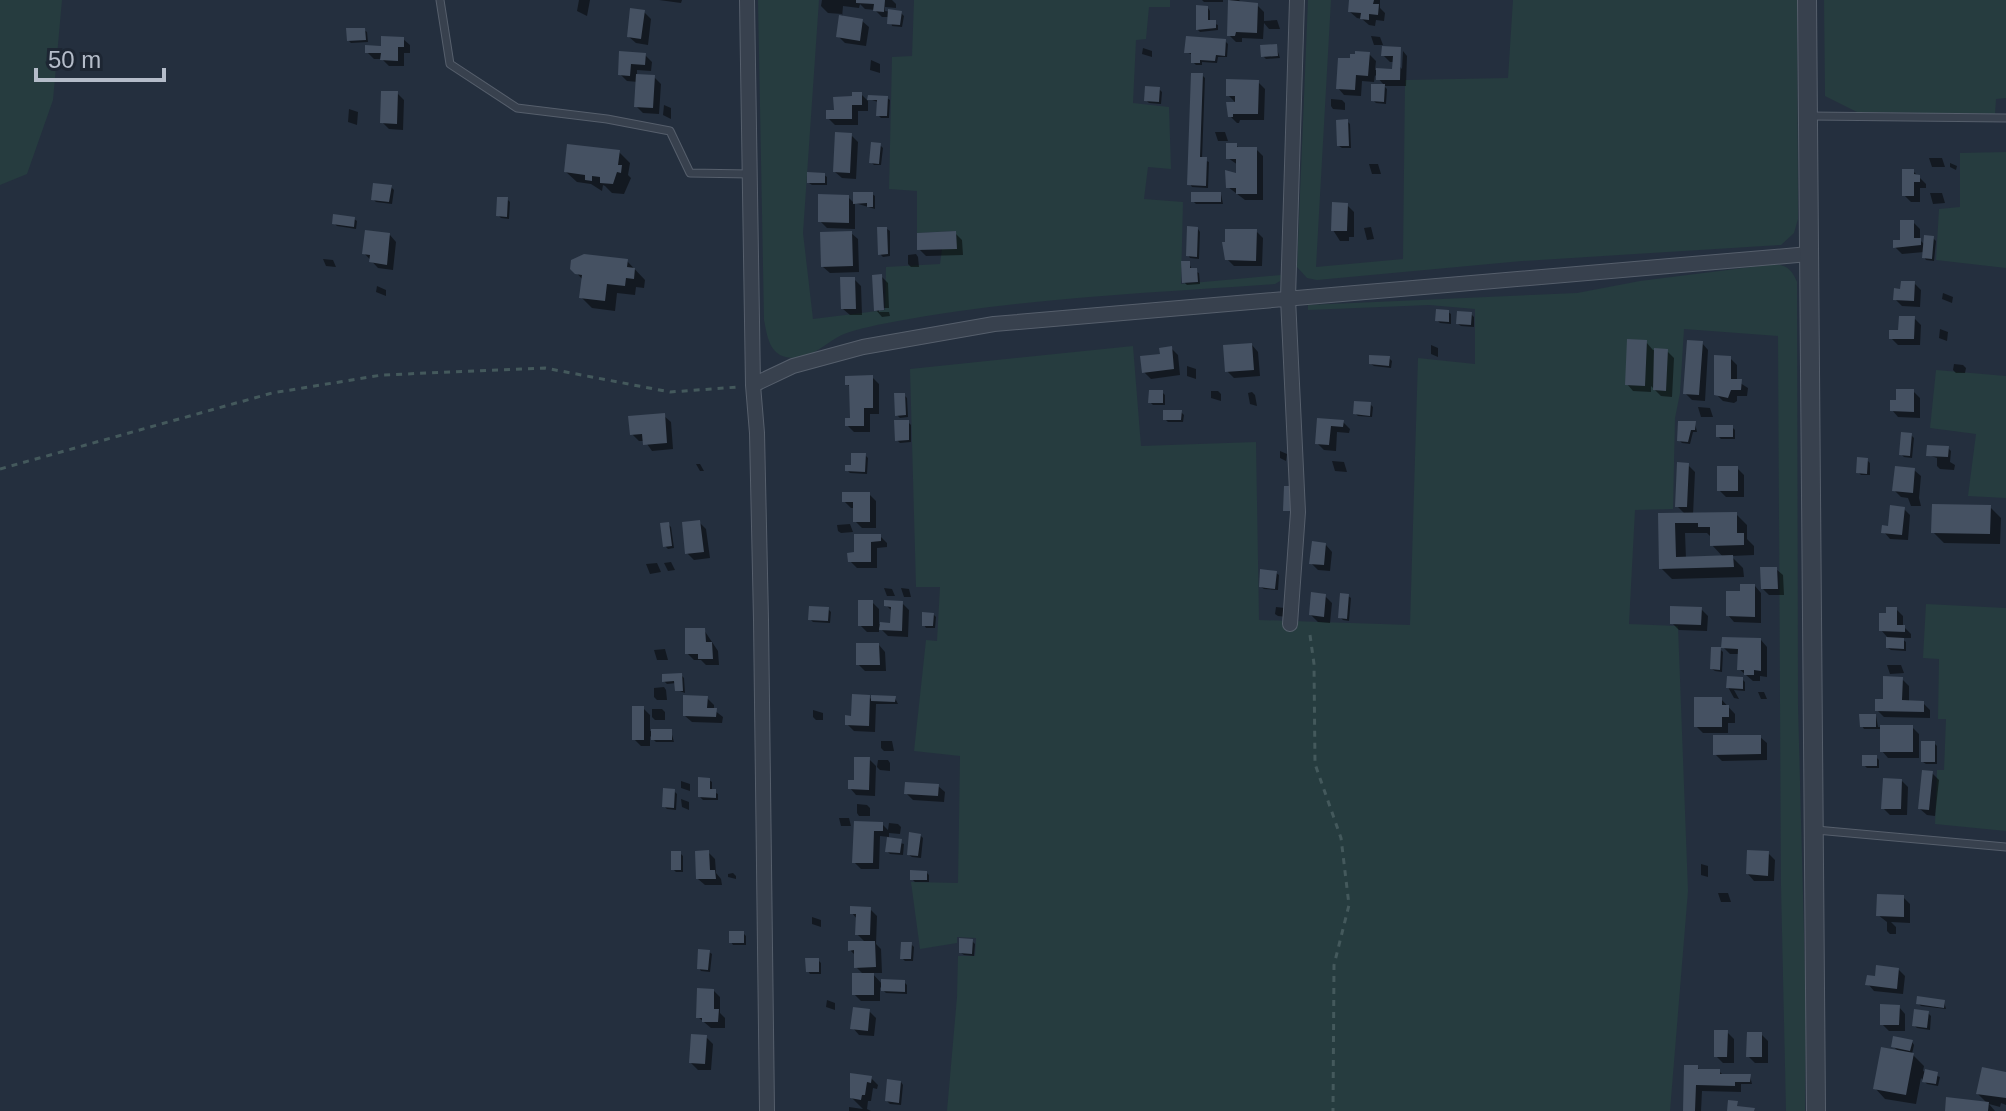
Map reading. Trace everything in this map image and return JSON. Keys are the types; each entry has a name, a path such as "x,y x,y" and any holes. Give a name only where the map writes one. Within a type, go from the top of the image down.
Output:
{"street":[{"path":"747,0 753,385 761,605 767,1111"},
{"path":"1290,624 1298,512 1288,298 1297,0"},
{"path":"1807,0 1816,1111"},
{"path":"753,385 793,366 863,347 994,324 1809,254"}],"lane":[{"path":"440,0 450,64 517,108 607,119 670,131 690,173 750,174"},
{"path":"1808,116 2006,118"},
{"path":"1814,830 2006,847"}],"path":[{"path":"0,469 272,393 382,375 545,368 670,392 753,385"},
{"path":"1310,635 1314,664 1315,764 1341,838 1349,905 1334,965 1333,1111"}],"green space":[{"path":"0,0 62,0 53,100 27,174 0,185"},
{"path":"758,0 819,0 803,233 813,319 885,310 886,267 940,264 942,249 956,231 917,233 917,191 889,189 892,57 912,56 914,0 1170,0 1170,7 1149,7 1146,39 1136,40 1133,103 1169,107 1171,169 1148,167 1144,199 1183,202 1181,284 1281,275 1280,281 1275,284 1039,302 945,313 851,332 802,357 780,355 769,341 764,320"},
{"path":"1308,0 1331,0 1316,267 1403,259 1405,80 1508,78 1513,0 1797,0 1798,219 1794,233 1781,245 1522,261 1317,280 1307,278 1297,267"},
{"path":"1824,0 2006,0 2006,98 1996,99 1995,114 1857,112 1825,96"},
{"path":"2006,152 2006,268 1936,260 1939,209 1960,207 1960,153"},
{"path":"1775,264 1789,269 1797,282 1798,706 1806,1009 1805,1111 1786,1111 1781,886 1778,336 1684,329 1680,393 1675,418 1673,509 1635,510 1629,624 1678,626 1688,891 1670,1111 947,1111 958,956 975,956 976,938 957,937 957,943 920,949 911,882 958,883 960,756 914,751 926,640 937,641 940,587 916,587 910,369 1133,346 1141,446 1256,442 1259,620 1410,625 1418,358 1475,364 1475,309 1429,305 1308,310 1308,305 1577,293 1640,281"},
{"path":"1936,370 2006,376 2006,498 1968,496 1976,434 1930,428"},
{"path":"1926,604 2006,608 2006,831 1935,824 1937,770 1944,770 1946,719 1938,719 1939,659 1923,658"}],"building":[{"path":"856,0 885,0 884,12 873,11 874,4 856,3"},
{"path":"1228,0 1258,3 1257,33 1236,32 1235,36 1227,36"},
{"path":"1349,0 1374,0 1373,4 1379,4 1378,15 1369,14 1369,20 1360,19 1361,13 1348,12"},
{"path":"1196,5 1208,6 1208,20 1216,20 1216,28 1196,30"},
{"path":"630,8 645,10 641,39 627,37"},
{"path":"888,9 902,11 900,25 887,24"},
{"path":"839,15 863,19 860,41 836,37"},
{"path":"346,28 365,28 366,40 347,41"},
{"path":"381,36 404,37 404,47 398,47 398,61 380,60 381,53 365,53 365,45 381,46"},
{"path":"1186,36 1226,39 1225,56 1216,55 1215,61 1191,63 1191,53 1184,53"},
{"path":"1277,44 1278,56 1261,57 1260,45"},
{"path":"1382,46 1401,47 1400,80 1376,80 1376,68 1392,69 1393,56 1381,56"},
{"path":"619,51 646,53 645,65 631,64 630,76 618,75"},
{"path":"1355,51 1370,52 1368,76 1356,75 1355,90 1336,89 1338,58 1350,58"},
{"path":"1191,73 1203,73 1200,157 1207,157 1206,186 1187,185"},
{"path":"636,74 655,75 653,108 634,107"},
{"path":"1226,79 1259,80 1258,114 1233,114 1233,117 1228,117 1226,102 1235,102 1235,96 1226,96"},
{"path":"1371,84 1385,84 1384,102 1371,101"},
{"path":"1145,86 1160,87 1159,102 1144,101"},
{"path":"381,91 398,91 397,124 380,123"},
{"path":"852,92 862,92 862,105 852,105 852,119 826,119 826,110 834,110 833,97 852,96"},
{"path":"868,95 888,96 887,116 876,116 877,100 867,100"},
{"path":"1348,119 1349,146 1337,146 1336,120"},
{"path":"835,132 852,133 850,173 833,172"},
{"path":"871,142 881,143 879,164 869,163"},
{"path":"1226,143 1237,143 1237,147 1257,147 1257,194 1236,194 1236,188 1226,188 1225,170 1236,173 1236,159 1226,159"},
{"path":"567,144 620,150 618,165 622,165 621,173 617,172 613,184 600,183 600,177 592,176 592,181 585,180 585,175 564,172"},
{"path":"1902,169 1914,169 1914,174 1920,175 1920,182 1914,182 1914,196 1902,196"},
{"path":"807,172 825,173 825,183 807,183"},
{"path":"373,183 392,185 389,202 371,200"},
{"path":"853,192 873,192 873,207 867,207 867,203 853,204"},
{"path":"1191,192 1221,192 1221,202 1191,202"},
{"path":"818,194 849,195 849,223 818,222"},
{"path":"497,197 508,197 507,217 496,216"},
{"path":"1332,202 1348,203 1347,231 1331,231"},
{"path":"333,214 355,217 354,227 332,224"},
{"path":"1900,220 1914,220 1914,238 1921,238 1921,245 1893,248 1893,240 1900,240"},
{"path":"1187,226 1198,227 1197,257 1186,256"},
{"path":"877,227 887,227 888,254 878,255"},
{"path":"1225,229 1257,229 1256,261 1225,260 1222,242 1225,242"},
{"path":"365,230 390,233 387,265 369,262 370,255 362,254"},
{"path":"852,231 853,266 821,267 820,232"},
{"path":"956,231 957,249 917,250 917,233"},
{"path":"1924,235 1934,236 1932,259 1922,258"},
{"path":"584,254 628,259 627,267 635,268 634,279 626,278 625,286 607,284 605,301 579,298 582,275 570,269 571,260"},
{"path":"1181,261 1190,261 1190,268 1197,268 1198,282 1182,283"},
{"path":"882,274 884,310 874,311 872,275"},
{"path":"840,277 855,277 856,309 841,309"},
{"path":"1901,281 1915,281 1914,301 1893,300 1894,288 1900,289"},
{"path":"1436,309 1449,310 1449,322 1435,321"},
{"path":"1457,311 1472,312 1471,325 1456,324"},
{"path":"1899,316 1915,316 1914,339 1889,339 1889,330 1898,330"},
{"path":"1627,339 1647,340 1645,386 1625,385"},
{"path":"1687,340 1703,341 1699,395 1683,394"},
{"path":"1252,343 1254,370 1225,372 1223,345"},
{"path":"1172,346 1174,369 1142,373 1140,356 1160,354 1159,348"},
{"path":"1654,348 1668,349 1666,391 1653,390"},
{"path":"1369,355 1390,356 1389,366 1369,364"},
{"path":"1714,355 1731,356 1731,379 1742,379 1741,390 1731,390 1728,398 1714,395"},
{"path":"873,375 873,408 864,408 864,426 845,426 845,418 850,418 849,385 845,385 845,376"},
{"path":"1896,389 1914,389 1914,412 1890,411 1890,400 1896,400"},
{"path":"1149,390 1163,390 1163,403 1148,403"},
{"path":"894,393 905,393 906,415 895,416"},
{"path":"1354,401 1371,402 1370,416 1353,414"},
{"path":"1163,410 1182,410 1181,420 1163,420"},
{"path":"665,413 667,443 643,445 642,434 630,435 628,416"},
{"path":"1317,418 1344,420 1343,427 1331,426 1329,445 1315,444"},
{"path":"894,420 909,420 909,440 895,441"},
{"path":"1678,421 1696,421 1688,442 1677,441"},
{"path":"1716,425 1733,425 1733,437 1716,437"},
{"path":"1901,432 1912,433 1910,456 1899,455"},
{"path":"1927,445 1949,446 1948,457 1926,456"},
{"path":"851,453 866,453 865,472 845,471 845,465 851,465"},
{"path":"1857,457 1868,458 1867,474 1856,473"},
{"path":"1677,462 1689,463 1687,507 1675,507"},
{"path":"1717,466 1738,466 1738,491 1717,491"},
{"path":"1895,466 1915,468 1913,493 1892,491"},
{"path":"1284,486 1299,486 1299,511 1283,511"},
{"path":"842,492 870,492 870,522 853,522 853,502 842,502"},
{"path":"1932,504 1991,505 1990,534 1931,533"},
{"path":"1890,505 1905,507 1902,535 1881,533 1882,525 1888,526"},
{"path":"1737,512 1737,533 1744,533 1744,545 1710,546 1710,527 1698,527 1698,523 1675,523 1676,557 1733,555 1734,567 1659,569 1658,513"},
{"path":"700,520 704,552 685,554 682,522"},
{"path":"669,522 672,546 663,547 660,523"},
{"path":"854,534 881,534 881,541 871,542 871,562 848,562 847,553 854,552"},
{"path":"1312,541 1326,543 1324,565 1309,564"},
{"path":"1760,567 1777,567 1778,589 1761,589"},
{"path":"1260,569 1277,571 1275,589 1259,587"},
{"path":"1740,584 1755,584 1755,617 1726,616 1726,591 1740,591"},
{"path":"1311,592 1326,594 1324,617 1309,615"},
{"path":"1340,593 1349,594 1347,619 1338,618"},
{"path":"858,600 873,600 873,626 858,626"},
{"path":"884,600 903,601 902,631 879,630 880,622 890,623 891,607 884,606"},
{"path":"809,606 829,607 828,621 808,620"},
{"path":"1670,606 1702,607 1701,625 1670,624"},
{"path":"1886,607 1897,607 1897,625 1905,625 1905,632 1879,631 1879,613 1886,613"},
{"path":"922,612 934,613 933,626 922,626"},
{"path":"685,628 705,628 706,642 712,642 713,659 698,659 698,654 685,654"},
{"path":"1722,637 1761,638 1761,671 1754,670 1754,675 1744,675 1744,670 1737,670 1738,649 1721,648"},
{"path":"1886,637 1904,638 1904,649 1886,648"},
{"path":"856,643 879,643 880,665 856,665"},
{"path":"1711,647 1721,647 1720,670 1710,669"},
{"path":"682,673 683,691 675,691 674,681 662,682 662,674"},
{"path":"1727,676 1743,677 1743,689 1726,688"},
{"path":"1883,676 1903,677 1902,700 1924,701 1924,712 1875,711 1875,699 1883,699"},
{"path":"852,694 870,695 869,726 845,725 845,715 851,716"},
{"path":"683,695 708,696 707,708 717,708 716,717 683,716"},
{"path":"871,695 896,696 895,702 871,701"},
{"path":"1694,697 1722,697 1722,705 1729,705 1729,717 1722,717 1722,727 1694,727"},
{"path":"632,706 644,706 644,740 632,740"},
{"path":"1859,714 1876,714 1876,727 1860,727"},
{"path":"1880,725 1913,725 1913,752 1880,752"},
{"path":"651,729 672,729 672,740 651,740"},
{"path":"1713,735 1761,735 1761,754 1713,755"},
{"path":"1921,741 1935,741 1935,762 1921,762"},
{"path":"1862,755 1877,755 1877,766 1862,766"},
{"path":"854,757 870,757 869,790 848,789 848,780 854,780"},
{"path":"1922,770 1933,771 1929,810 1918,809"},
{"path":"698,777 710,778 710,789 716,789 716,798 698,797"},
{"path":"1883,778 1902,779 1901,809 1881,809"},
{"path":"905,782 939,784 938,796 904,794"},
{"path":"663,788 675,789 674,808 662,807"},
{"path":"854,821 883,822 883,831 874,831 873,863 852,863"},
{"path":"909,832 921,834 918,856 907,855"},
{"path":"887,837 902,839 900,853 885,852"},
{"path":"709,850 710,870 715,870 716,879 696,879 695,851"},
{"path":"1747,850 1769,851 1768,876 1746,874"},
{"path":"671,851 681,851 681,870 671,870"},
{"path":"910,870 927,871 927,880 910,880"},
{"path":"1877,894 1904,895 1904,917 1876,916"},
{"path":"850,906 871,907 870,935 855,935 856,914 850,914"},
{"path":"729,931 744,931 744,943 729,943"},
{"path":"959,938 973,939 972,954 959,953"},
{"path":"848,941 875,941 876,967 854,968 854,950 848,951"},
{"path":"901,942 912,942 911,959 900,959"},
{"path":"698,949 710,950 708,970 697,969"},
{"path":"805,958 819,958 819,972 806,972"},
{"path":"1876,965 1899,968 1897,989 1865,985 1867,975 1875,976"},
{"path":"852,973 874,973 874,995 852,995"},
{"path":"881,979 905,980 905,992 881,991"},
{"path":"697,988 714,989 714,1009 719,1009 718,1022 702,1022 702,1018 696,1018"},
{"path":"1917,996 1945,1000 1944,1008 1916,1004"},
{"path":"1880,1004 1900,1005 1899,1025 1880,1025"},
{"path":"853,1007 870,1009 868,1031 850,1029"},
{"path":"1914,1009 1929,1011 1927,1028 1912,1026"},
{"path":"1714,1030 1728,1030 1727,1057 1714,1057"},
{"path":"1747,1032 1762,1032 1762,1057 1746,1057"},
{"path":"691,1034 707,1035 705,1064 689,1063"},
{"path":"1893,1036 1913,1040 1910,1051 1891,1047"},
{"path":"1881,1047 1914,1053 1906,1095 1873,1089"},
{"path":"1684,1065 1698,1065 1698,1069 1720,1069 1720,1074 1751,1074 1750,1082 1735,1082 1735,1086 1696,1085 1695,1111 1683,1111"},
{"path":"1982,1067 2006,1072 2006,1098 1976,1094"},
{"path":"1925,1069 1938,1072 1936,1084 1922,1082"},
{"path":"850,1073 872,1076 861,1100 850,1098"},
{"path":"887,1079 901,1081 899,1103 885,1101"},
{"path":"1946,1097 1989,1102 1988,1111 1945,1111"},
{"path":"1728,1100 1738,1101 1737,1106 1755,1108 1754,1111 1727,1111"}]}
